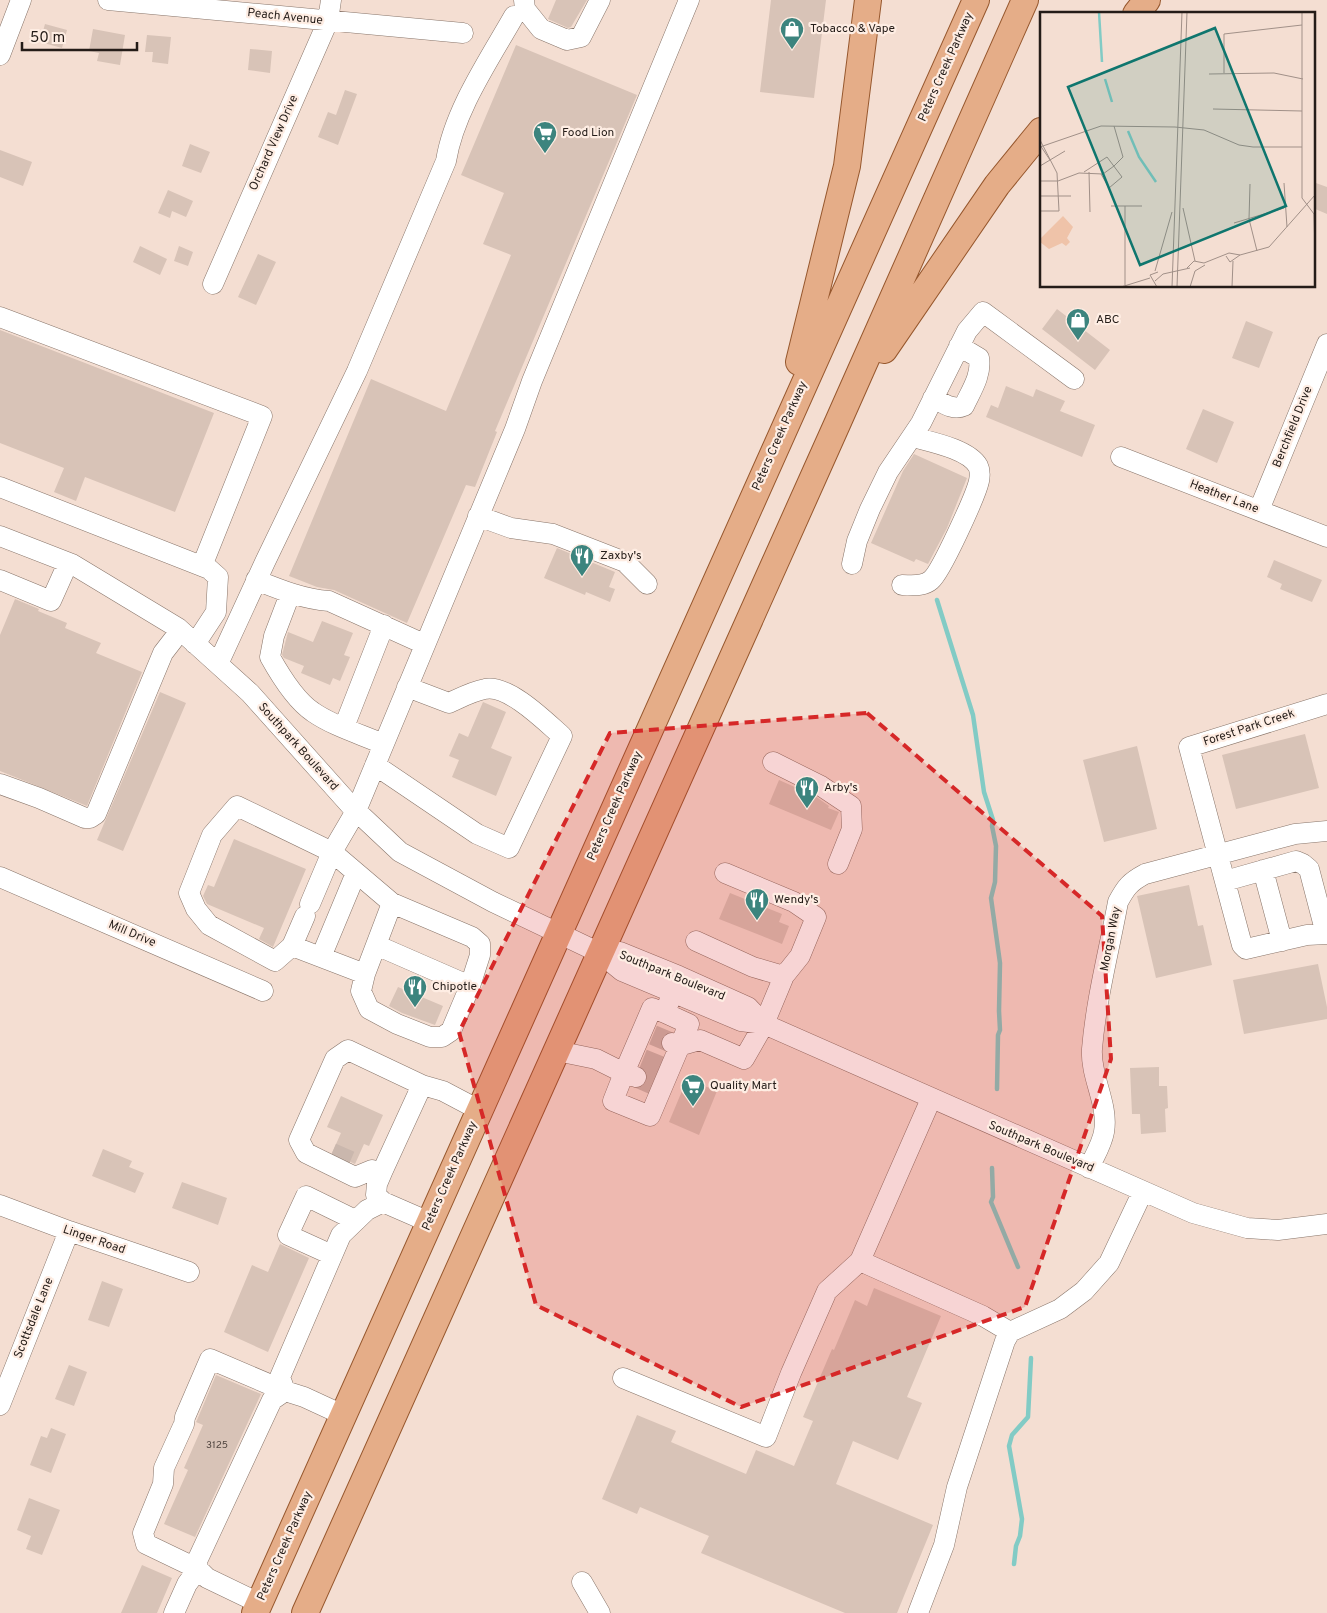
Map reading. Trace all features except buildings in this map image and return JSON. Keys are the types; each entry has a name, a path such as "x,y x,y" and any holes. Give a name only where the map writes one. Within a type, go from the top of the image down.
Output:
{"main road":[{"path":"779,440 810,324 847,166 868,0"},
{"name":"Peters Creek Parkway","path":"257,1608 976,0"},
{"path":"305,1613 1025,0"},
{"path":"1138,12 1147,0"},
{"path":"838,422 892,337 997,185 1040,132"}],"street":[{"path":"0,55 21,0"},
{"name":"Peach Avenue","path":"108,0 463,33"},
{"name":"Orchard View Drive","path":"212,284 328,21 331,0"},
{"path":"218,664 256,580 357,371 446,161 451,138 460,116 519,8 525,9 541,29 567,40 581,37 600,0"},
{"path":"392,903 365,974 361,991 369,1009 397,1024 430,1037 442,1037 451,1031 470,986 480,955 480,944 472,937 392,903 332,852 237,806 212,835 189,893 196,909 209,925 275,962 292,946 332,852 356,811 689,0"},
{"path":"852,564 857,541 888,472 913,437 966,331 983,312 1074,379"},
{"path":"0,316 262,416 202,566"},
{"name":"Berchfield Drive","path":"1259,510 1327,344"},
{"path":"933,398 952,408 964,406 979,374 980,366 978,358 959,346"},
{"path":"902,585 926,583 938,572 974,496 980,475 977,464 963,453 913,437"},
{"name":"Heather Lane","path":"1120,457 1327,537"},
{"path":"0,487 209,569 218,578 216,612 195,644"},
{"path":"478,516 510,528 553,534 625,562 647,584"},
{"name":"Southpark Boulevard","path":"0,536 68,563 180,630 250,693 356,811 400,852 493,902 600,952 622,971 740,1021 764,1024 1193,1213 1247,1228 1278,1230 1327,1224"},
{"path":"0,580 50,601 68,563"},
{"path":"256,580 290,594 314,600 329,601 424,644"},
{"path":"290,594 274,636 270,657 283,681 311,710 323,718 383,744"},
{"path":"344,727 384,626"},
{"path":"0,784 39,798 84,818 90,818 96,814 164,653 180,630"},
{"path":"375,765 477,834 509,848 562,736 524,704 505,692 486,688 449,703 407,687"},
{"name":"Forest Park Creek","path":"1218,854 1189,747 1327,704"},
{"path":"773,762 821,786 852,806 852,830 838,864"},
{"name":"Morgan Way","path":"1089,1168 1104,1133 1103,1113 1093,1067 1094,1026 1118,902 1131,882 1145,874 1218,854 1295,834 1327,831"},
{"path":"1218,854 1225,881 1242,944 1246,949 1307,935 1327,934 1309,869 1303,864 1296,861 1225,881"},
{"path":"1264,870 1282,941"},
{"path":"321,957 356,872"},
{"path":"676,1044 700,1040 744,1059 764,1024 784,976 800,956 816,918 794,902 724,873"},
{"name":"Mill Drive","path":"0,877 263,991"},
{"path":"696,941 753,967 784,976"},
{"path":"376,945 470,986"},
{"path":"292,946 365,974"},
{"name":"Southpark Boulevard","path":"600,952 620,952 679,976 748,1007 764,1024"},
{"path":"665,1013 673,992"},
{"path":"557,1051 596,1059 642,1073 667,1068 676,1044 689,1024 652,1008 642,1073"},
{"path":"299,1140 335,1059 348,1050 422,1085 442,1091 479,1110"},
{"path":"299,1140 306,1153 355,1177 369,1169 422,1085"},
{"path":"622,1378 766,1437 791,1373 827,1291 860,1260 931,1099"},
{"path":"299,1140 332,1153"},
{"path":"369,1169 377,1184 376,1196 383,1202 430,1222"},
{"path":"918,1613 944,1545 957,1487 1005,1340 1010,1332 1060,1309 1084,1292 1110,1263 1143,1191"},
{"path":"332,1255 288,1235 306,1196 355,1220"},
{"path":"285,1391 280,1377 341,1235 367,1210 383,1202"},
{"name":"Linger Road","path":"0,1205 69,1231 190,1272"},
{"name":"Scottsdale Lane","path":"0,1405 69,1231"},
{"path":"860,1260 983,1316 1010,1332"},
{"path":"257,1608 206,1578 198,1569 146,1544 142,1534 164,1484 164,1468 210,1359 343,1415"},
{"path":"174,1613 187,1584 198,1569 197,1562 272,1400 285,1391"},
{"path":"582,1582 600,1613"}],"highlighted area":[{"path":"867,713 1102,916 1111,1059 1025,1307 741,1407 536,1305 459,1032 610,733"}],"waterway":[{"path":"937,600 973,715 984,792 993,820 992,826 996,846 995,882 991,898 1000,963 1000,1030 998,1035 997,1089"},
{"path":"992,1168 993,1197 991,1202 1018,1267"},
{"path":"1014,1564 1022,1519 1009,1446 1012,1435 1028,1417 1031,1358"}],"tunnel":[{"path":"653,1035 672,1043"},
{"path":"643,1059 663,1067"},
{"path":"636,1077 654,1085"},
{"path":"332,1153 355,1163"}],"place":[{"name":"Tobacco & Vape","path":"792,50"},
{"name":"Food Lion","path":"545,154"},
{"name":"ABC","path":"1078,341"},
{"name":"Zaxby's","path":"582,577"},
{"name":"Arby's","path":"807,809"},
{"name":"Wendy's","path":"757,921"},
{"name":"Chipotle","path":"415,1008"},
{"name":"Quality Mart","path":"693,1107"}]}
